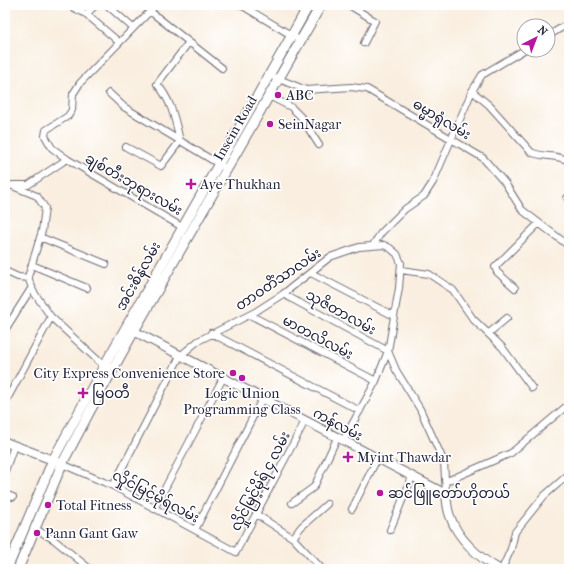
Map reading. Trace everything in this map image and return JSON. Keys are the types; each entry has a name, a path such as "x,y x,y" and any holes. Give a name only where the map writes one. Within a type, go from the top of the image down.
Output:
{"main road":[{"name":"အင်းစိန်လမ်း","path":"130,329 182,226 309,5"},
{"name":"Insein Road","path":"62,464 90,411 108,368 130,329 227,169 321,5"},
{"name":"ကန်လမ်း","path":"130,329 446,494"},
{"path":"7,569 53,460 108,368"},
{"path":"5,442 62,464 18,569"},
{"path":"446,494 449,515 455,528 472,548 491,564 501,569"}],"street":[{"path":"68,5 86,14 119,42"},
{"path":"86,14 96,5"},
{"path":"107,5 133,28"},
{"path":"67,159 52,148 44,136 46,130 68,116 72,110 73,94 80,83 156,5"},
{"path":"241,5 301,41"},
{"path":"349,5 375,21 364,43"},
{"path":"150,12 222,68"},
{"path":"556,31 569,23"},
{"path":"126,147 161,166 180,141 175,118 167,95 157,84 189,42"},
{"path":"373,245 381,233 405,209 424,196 433,182 450,138 472,91 482,76 516,55"},
{"name":"ဓမ္မာရုံလမ်း","path":"269,75 278,80 306,90 351,87 368,90 484,158 491,165 522,210 569,246"},
{"path":"472,91 489,105 531,152 536,154 553,155 569,161"},
{"path":"109,93 124,107 227,169"},
{"path":"269,96 291,107 301,117 319,145"},
{"name":"ချစ်တီးဘုရားလမ်း","path":"8,184 28,185 67,159 182,226"},
{"path":"8,184 37,196 41,199 45,208 40,237 29,278 32,287 51,317 108,368"},
{"path":"515,288 497,272 495,267 539,222"},
{"path":"40,237 106,264"},
{"path":"292,503 314,487 340,440 360,411 376,381 388,351 401,263 397,254 384,245 373,245"},
{"name":"တာဝတိံသာလမ်း","path":"180,356 198,341 250,315 283,294 330,258 347,250 373,245"},
{"path":"32,265 87,288"},
{"path":"401,270 428,274 453,290 473,319 489,333 532,388"},
{"path":"5,271 18,277 29,278"},
{"path":"311,273 394,316"},
{"path":"5,330 32,287"},
{"name":"သုဇိတာလမ်း","path":"283,294 388,351"},
{"name":"မာတလိလမ်း","path":"250,315 376,381"},
{"path":"5,403 51,317"},
{"path":"489,333 507,318"},
{"path":"212,333 360,411"},
{"path":"388,351 396,370 413,396 444,462 447,481 446,494"},
{"path":"113,486 180,356"},
{"path":"154,509 223,378"},
{"path":"195,530 262,399"},
{"path":"447,481 511,453 569,404"},
{"name":"လှိုင်မြင့်မိုရ် ၄ လမ်း","path":"236,552 304,421"},
{"path":"5,471 14,446"},
{"path":"352,509 377,459"},
{"name":"လှိုင်မြင့်မိုရ်လမ်း","path":"62,464 113,486 236,552"},
{"path":"501,569 509,554 515,532 544,496 569,474"},
{"path":"390,530 412,477"},
{"path":"5,494 13,497"},
{"path":"293,538 301,527 327,504"},
{"path":"256,514 293,538 322,569"},
{"path":"34,528 53,539 90,569"}],"place":[{"name":"ABC","path":"278,95"},
{"name":"SeinNagar","path":"270,124"},
{"name":"Aye Thukhan","path":"191,184"},
{"name":"City Express Convenience Store","path":"233,373"},
{"name":"Logic Union Programming Class","path":"242,378"},
{"name":"မြဝတီ","path":"83,393"},
{"name":"Myint Thawdar","path":"348,457"},
{"name":"ဆင်ဖြူတော်ဟိုတယ်","path":"380,493"},
{"name":"Total Fitness","path":"48,505"},
{"name":"Pann Gant Gaw","path":"37,533"}]}
